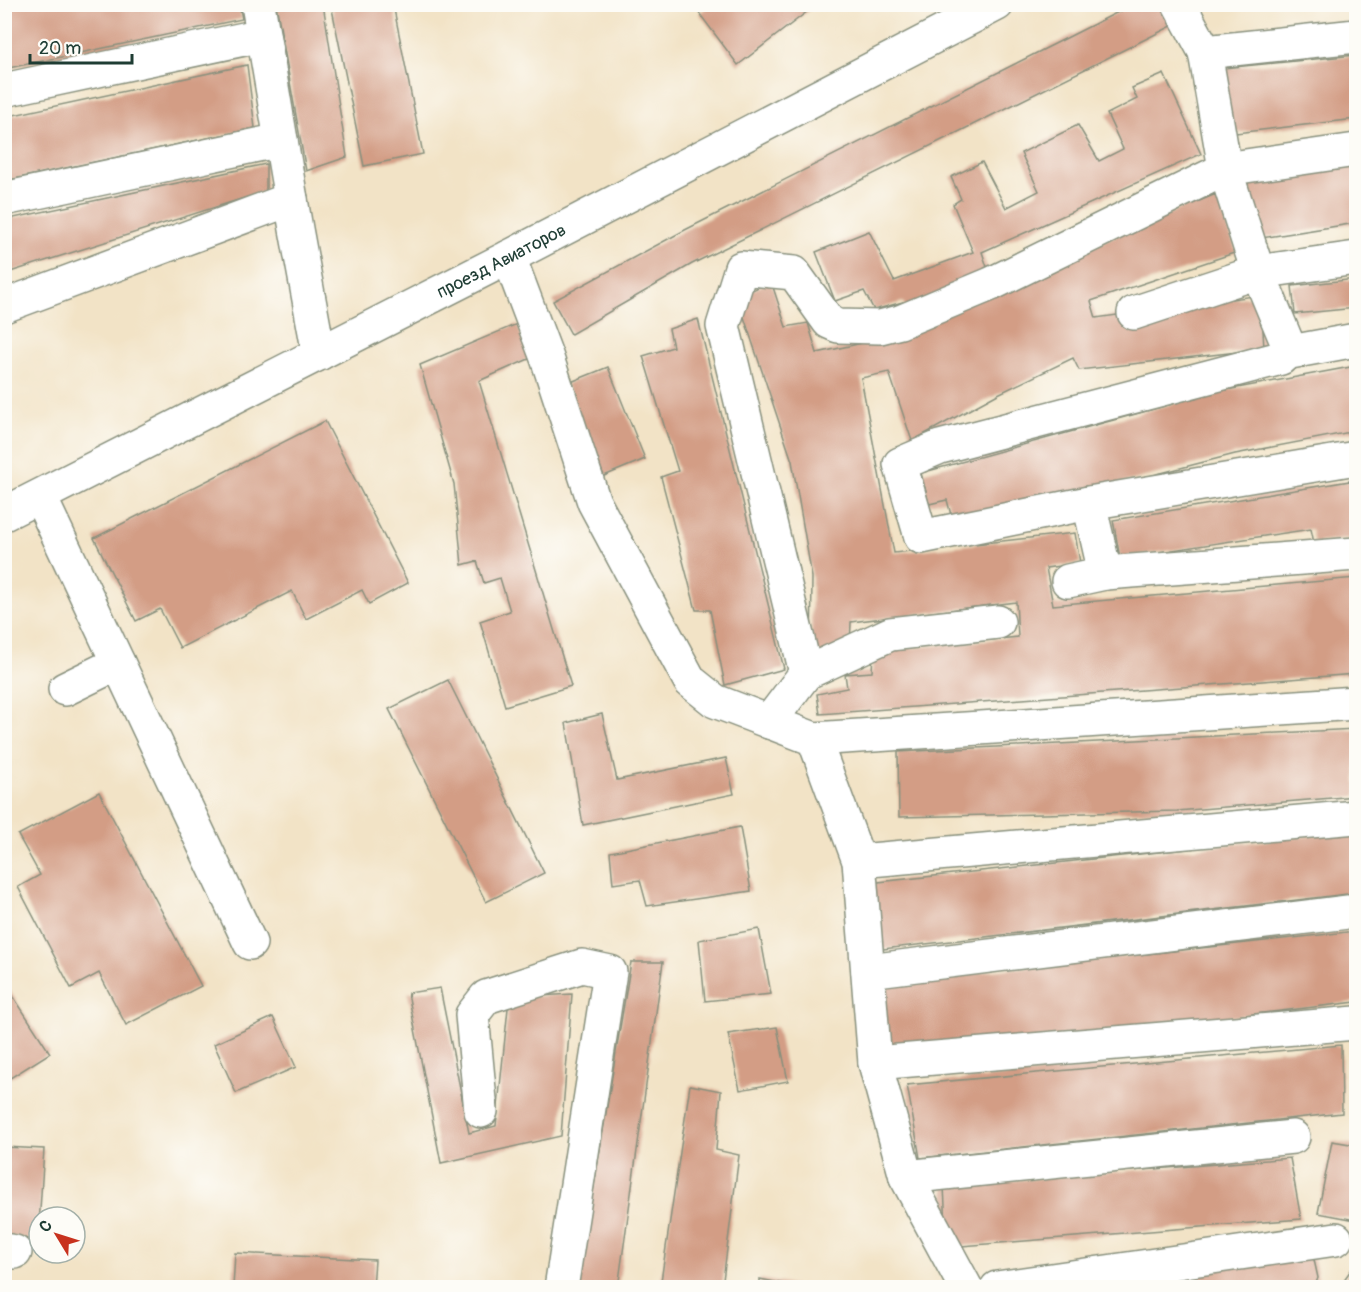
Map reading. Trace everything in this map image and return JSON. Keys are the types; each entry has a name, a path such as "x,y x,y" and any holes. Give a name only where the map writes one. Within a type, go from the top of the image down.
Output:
{"street":[{"name":"проезд Авиаторов","path":"4,514 509,257 997,4"},
{"path":"1179,4 1205,52 1226,169 1258,272 1286,340 1285,353 1281,358 940,447 900,464 921,537 1089,503 1356,458"},
{"path":"4,90 260,20 319,354"},
{"path":"1205,52 1356,36"},
{"path":"4,199 281,140"},
{"path":"806,673 723,326 741,268 794,273 829,321 838,326 880,327 991,284 1226,169 1356,150"},
{"path":"4,306 291,199"},
{"path":"509,257 547,358 594,502 690,681 715,700 814,739 1356,703"},
{"path":"1134,313 1258,272 1356,258"},
{"path":"1285,353 1356,340"},
{"path":"40,496 250,943"},
{"path":"1089,503 1105,573"},
{"path":"1068,581 1105,573 1356,554"},
{"path":"769,722 806,673 890,633 998,622"},
{"path":"65,689 118,663"},
{"path":"814,739 859,861 875,1063 906,1178 966,1287"},
{"path":"859,861 1356,817"},
{"path":"868,971 1356,911"},
{"path":"481,1111 472,1015 486,997 582,966 609,972 561,1287"},
{"path":"875,1063 1356,1023"},
{"path":"906,1178 1293,1137"},
{"path":"997,1287 1336,1239"}],"building":[{"path":"20,4 239,4 242,19 4,69 4,8"},
{"path":"276,4 323,4 347,157 306,171"},
{"path":"331,4 393,4 423,154 364,166"},
{"path":"711,4 817,4 738,65 699,13"},
{"path":"1134,4 1168,4 1178,23 692,264 571,334 553,301 685,230"},
{"path":"1356,55 1356,119 1227,134 1224,68"},
{"path":"247,65 255,128 4,181 4,117"},
{"path":"1164,74 1201,154 982,252 991,279 908,313 903,302 874,310 864,291 835,301 816,252 869,231 894,281 973,252 953,204 961,199 951,177 982,162 1006,208 1039,191 1021,153 1078,125 1099,161 1123,149 1107,114 1137,99 1132,88"},
{"path":"1356,163 1356,223 1255,239 1245,183"},
{"path":"266,164 266,191 4,274 4,220"},
{"path":"1216,194 1237,252 1091,301 1096,318 1261,295 1264,349 1079,370 1073,358 998,394 912,441 889,372 861,378 894,553 1075,533 1080,563 1046,568 1053,605 1356,578 1356,674 820,714 817,694 847,688 845,674 872,672 873,652 1018,637 1016,602 851,622 850,646 811,656 812,577 792,461 736,298 771,281 786,327 808,323 817,353 894,336 1055,261"},
{"path":"1356,279 1356,308 1295,314 1292,286"},
{"path":"698,319 784,669 725,685 710,610 696,610 661,477 678,471 643,356 673,347 669,329"},
{"path":"517,324 531,358 479,381 571,686 505,706 480,621 510,611 500,578 484,583 477,561 462,565 454,484 420,365"},
{"path":"1356,366 1356,431 1235,454 954,526 947,500 929,504 921,473 1216,392"},
{"path":"608,367 645,459 604,476 566,384"},
{"path":"325,421 408,583 369,604 362,590 306,619 292,591 180,648 160,609 136,621 94,538"},
{"path":"1356,480 1356,538 1314,543 1311,529 1120,558 1113,520"},
{"path":"448,680 544,873 486,902 389,709"},
{"path":"602,714 617,780 726,758 734,794 583,825 566,723"},
{"path":"1356,729 1356,796 1177,811 899,817 898,752"},
{"path":"99,792 201,986 126,1025 99,973 71,988 18,887 40,875 18,835"},
{"path":"740,827 751,891 647,906 640,880 613,884 610,852"},
{"path":"1356,831 1356,893 875,950 869,883"},
{"path":"759,929 771,994 705,1001 699,940"},
{"path":"1356,931 1356,1002 890,1057 880,983"},
{"path":"631,962 663,962 618,1288 577,1288"},
{"path":"4,982 50,1053 4,1082"},
{"path":"440,988 469,1133 496,1126 509,998 572,994 561,1136 441,1163 408,993"},
{"path":"273,1017 296,1067 236,1093 214,1044"},
{"path":"777,1027 788,1081 740,1090 728,1034"},
{"path":"1341,1045 1342,1113 920,1158 907,1085"},
{"path":"690,1085 721,1091 716,1150 739,1155 722,1288 660,1288"},
{"path":"1332,1141 1356,1145 1356,1220 1318,1213"},
{"path":"4,1147 44,1149 40,1205 27,1205 27,1239 4,1236"},
{"path":"1290,1158 1301,1219 961,1246 946,1227 944,1186"},
{"path":"1311,1246 1318,1278 1314,1288 1119,1288"},
{"path":"235,1253 375,1260 373,1288 233,1288"},
{"path":"1356,1263 1356,1288 1338,1288"},
{"path":"760,1279 795,1286 795,1288 760,1288"}]}
